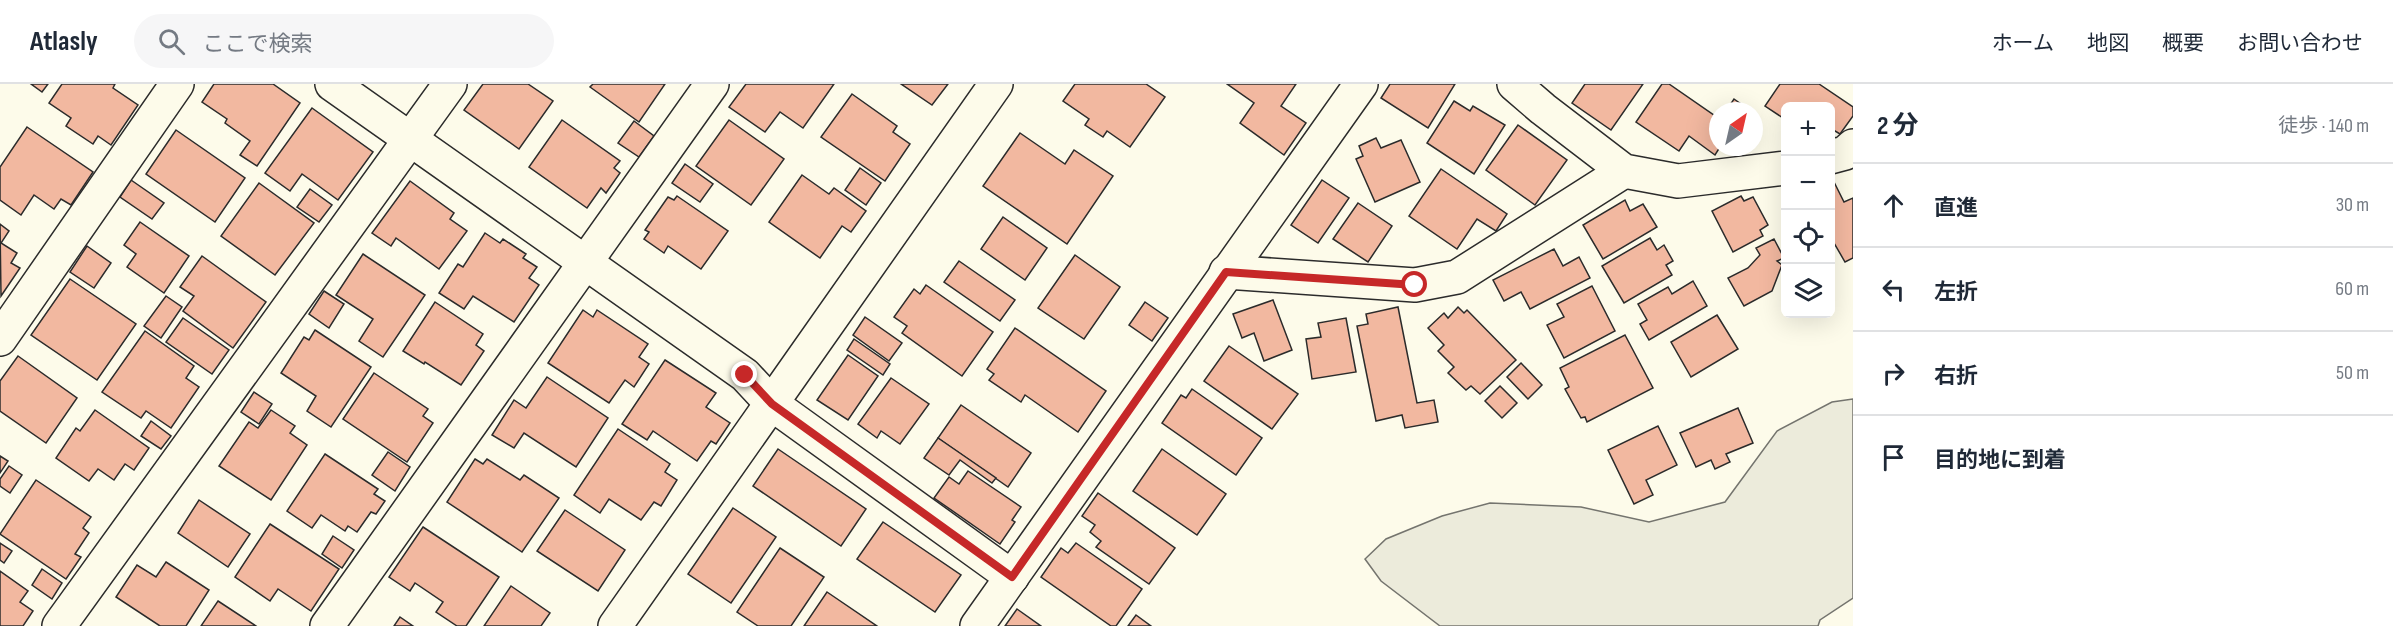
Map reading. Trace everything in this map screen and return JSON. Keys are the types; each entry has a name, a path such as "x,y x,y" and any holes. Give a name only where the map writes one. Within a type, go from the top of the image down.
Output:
{"street":[{"path":"0,339 177,84"},
{"path":"332,84 745,375 772,404 1012,577"},
{"path":"59,626 450,84"},
{"path":"327,626 712,84"},
{"path":"615,626 996,84"},
{"path":"977,626 1360,84"},
{"path":"1514,84 1624,171 1678,181 1781,168"},
{"path":"1834,156 1845,153 1853,146"},
{"path":"1226,272 1415,285 1457,277 1624,171"}],"shaded area":[{"path":"1853,399 1853,598 1820,620 1818,626 1440,626 1381,581 1365,559 1386,539 1442,516 1490,503 1581,507 1649,522 1725,502 1777,431 1832,402"}],"building":[{"path":"31,84 48,84 42,92"},
{"path":"62,84 115,84 113,88 138,105 111,145 98,136 93,144 66,126 71,118 49,103"},
{"path":"214,84 273,84 300,103 257,166 240,155 250,141 225,123 227,119 202,102"},
{"path":"483,84 528,84 553,101 519,149 464,110"},
{"path":"593,84 665,84 639,122 590,87"},
{"path":"746,84 834,84 803,128 780,112 765,132 729,107"},
{"path":"901,84 948,84 932,105"},
{"path":"1075,84 1146,84 1165,97 1130,147 1107,131 1103,137 1085,125 1089,119 1063,101"},
{"path":"1227,84 1296,84 1281,106 1306,123 1284,155 1240,123 1254,103"},
{"path":"1390,84 1455,84 1428,128 1381,98"},
{"path":"1585,84 1643,84 1611,130 1572,103"},
{"path":"1662,84 1669,84 1709,112 1709,151 1689,136 1679,151 1636,122"},
{"path":"1780,84 1819,84 1853,107 1853,116 1840,134 1835,131 1835,102 1781,102 1781,117 1765,106"},
{"path":"852,94 897,126 893,132 910,144 885,181 821,137"},
{"path":"1454,101 1470,111 1473,106 1505,125 1474,174 1427,143"},
{"path":"312,108 373,152 338,200 302,174 290,191 265,173"},
{"path":"562,120 620,161 614,168 620,173 606,193 601,188 587,208 529,167"},
{"path":"729,120 784,159 751,205 696,166"},
{"path":"634,121 654,136 639,157 618,143"},
{"path":"1518,125 1567,160 1535,205 1486,170"},
{"path":"27,127 93,172 71,205 61,199 54,209 34,195 21,215 0,200 0,167"},
{"path":"176,130 245,178 215,222 146,174"},
{"path":"1020,133 1065,164 1074,150 1113,176 1067,244 983,186"},
{"path":"1376,138 1381,148 1401,140 1420,182 1375,202 1356,159 1363,156 1359,146"},
{"path":"685,164 713,184 700,202 672,183"},
{"path":"860,168 881,183 866,205 845,190"},
{"path":"1441,169 1507,214 1496,231 1477,219 1457,249 1409,216"},
{"path":"802,175 829,194 834,188 866,211 851,232 842,226 820,258 769,222"},
{"path":"131,180 164,203 152,219 120,197"},
{"path":"1322,180 1349,198 1318,243 1291,225"},
{"path":"410,181 454,213 450,219 467,231 439,269 396,238 391,246 372,233"},
{"path":"259,183 314,223 275,275 221,236"},
{"path":"1835,184 1844,202 1853,198 1853,258 1845,262 1835,245"},
{"path":"310,189 332,205 319,222 297,207"},
{"path":"677,196 728,231 701,269 668,246 664,253 644,239 649,232 645,230 668,197 674,200"},
{"path":"1741,196 1744,201 1753,197 1768,225 1760,230 1763,236 1733,252 1712,211"},
{"path":"1625,200 1630,211 1643,204 1657,227 1603,259 1583,225"},
{"path":"1358,203 1392,226 1368,262 1333,239"},
{"path":"1003,217 1047,248 1025,280 981,249"},
{"path":"140,222 189,256 164,293 127,267 136,254 124,245"},
{"path":"0,224 9,231 1,243 17,253 11,263 20,268 1,296"},
{"path":"485,233 500,243 503,239 526,254 523,258 537,267 529,278 539,285 514,322 473,296 464,309 439,293 458,264 463,267"},
{"path":"1650,238 1657,250 1664,245 1673,261 1666,265 1672,275 1624,303 1602,266"},
{"path":"1774,239 1781,252 1781,259 1777,261 1781,268 1772,291 1744,306 1728,278 1748,268 1760,255 1756,248"},
{"path":"87,246 111,263 94,288 70,272"},
{"path":"1554,249 1563,266 1579,257 1590,278 1530,309 1521,292 1504,301 1493,280"},
{"path":"363,254 425,295 383,357 359,341 373,319 336,295"},
{"path":"1075,255 1120,287 1084,339 1038,308"},
{"path":"202,256 266,302 233,348 183,311 194,296 180,287"},
{"path":"959,261 1015,300 1000,321 944,282"},
{"path":"70,279 136,324 97,380 31,335"},
{"path":"1693,281 1707,306 1649,340 1640,324 1647,320 1638,304 1668,287 1672,294"},
{"path":"926,285 993,332 962,376 902,333 907,326 894,317 914,289 920,294"},
{"path":"1592,286 1615,331 1564,358 1547,325 1564,317 1557,304"},
{"path":"324,291 344,304 329,328 309,314"},
{"path":"166,296 182,307 161,338 144,326"},
{"path":"1273,300 1292,350 1264,361 1254,333 1242,338 1233,314"},
{"path":"435,302 483,334 476,345 484,351 461,385 403,351"},
{"path":"1145,302 1168,318 1152,341 1129,325"},
{"path":"1398,307 1417,403 1434,400 1438,422 1405,428 1402,415 1376,421 1357,326 1368,324 1366,314"},
{"path":"1458,307 1464,313 1467,310 1516,360 1480,394 1471,386 1466,390 1448,373 1454,367 1438,351 1444,345 1428,328 1444,313 1448,318"},
{"path":"583,310 593,317 597,310 648,344 639,357 649,364 634,387 625,380 609,403 548,363"},
{"path":"1717,315 1738,349 1691,377 1671,342"},
{"path":"865,317 902,343 889,361 853,335"},
{"path":"183,318 229,350 212,374 166,342"},
{"path":"1346,318 1356,372 1312,379 1306,339 1321,337 1318,323"},
{"path":"1015,328 1106,391 1078,432 1025,395 1021,402 989,380 994,374 987,369"},
{"path":"315,330 371,367 331,427 307,411 316,396 281,373 304,337 309,340"},
{"path":"145,331 194,366 186,378 199,387 171,428 146,411 141,418 102,392"},
{"path":"1625,335 1653,388 1587,422 1585,417 1581,418 1565,389 1569,387 1560,368"},
{"path":"854,339 890,364 883,375 847,350"},
{"path":"1229,346 1298,394 1272,429 1204,381"},
{"path":"848,355 878,376 848,420 817,400"},
{"path":"18,356 77,398 46,443 0,411 0,381"},
{"path":"665,360 716,393 706,407 730,423 716,444 711,441 697,461 653,431 647,440 622,424"},
{"path":"1521,363 1542,385 1528,399 1507,377"},
{"path":"374,373 428,409 423,416 433,423 407,462 343,419"},
{"path":"547,377 608,418 576,467 524,433 514,448 492,435 514,400 526,408"},
{"path":"891,378 929,404 900,444 881,431 877,438 858,424"},
{"path":"1500,386 1517,403 1502,418 1485,401"},
{"path":"1192,389 1262,438 1236,475 1162,423 1181,395 1186,398"},
{"path":"254,392 272,404 259,424 241,412"},
{"path":"961,405 1031,453 1008,487 938,438"},
{"path":"1738,408 1753,443 1726,454 1730,462 1715,469 1711,460 1696,467 1680,433"},
{"path":"95,410 149,448 134,470 125,464 114,480 98,469 89,481 56,458 76,428 80,431"},
{"path":"271,410 295,426 290,433 307,445 271,500 219,466 249,422 258,428"},
{"path":"151,421 171,436 161,449 141,436"},
{"path":"1658,426 1677,465 1646,480 1653,495 1634,504 1608,450"},
{"path":"618,429 670,464 665,472 677,480 661,506 654,502 641,520 609,499 600,513 574,495"},
{"path":"938,438 996,478 992,483 960,460 949,475 924,458"},
{"path":"778,449 866,509 841,546 753,486"},
{"path":"1162,449 1226,494 1197,535 1133,491"},
{"path":"388,452 410,467 395,491 372,475"},
{"path":"325,454 378,489 374,494 385,501 376,514 371,512 357,532 348,526 345,531 321,515 312,528 287,511"},
{"path":"0,456 8,461 0,473"},
{"path":"475,459 483,464 487,459 520,480 524,475 559,498 522,552 447,502"},
{"path":"9,466 22,475 10,493 0,486 0,479"},
{"path":"968,471 1021,507 1012,520 1015,522 1000,544 934,498 949,477 959,484"},
{"path":"36,480 91,517 83,528 89,533 75,554 81,557 66,579 0,534"},
{"path":"1098,493 1175,548 1149,584 1096,547 1101,541 1090,532 1095,525 1082,516"},
{"path":"199,500 250,534 228,567 178,533"},
{"path":"733,508 776,537 731,603 688,574"},
{"path":"565,510 625,550 598,591 537,551"},
{"path":"883,522 961,575 935,612 857,559"},
{"path":"270,524 339,569 311,611 278,589 270,601 235,577"},
{"path":"423,527 499,577 466,626 457,626 436,612 443,602 415,583 410,591 389,577"},
{"path":"333,536 354,550 342,568 322,554"},
{"path":"0,543 12,551 4,563 0,560"},
{"path":"1076,543 1142,589 1116,626 1111,626 1041,577 1061,548 1068,553"},
{"path":"780,548 824,577 791,626 758,626 737,612"},
{"path":"166,562 209,590 186,626 160,626 116,597 137,565 156,577"},
{"path":"42,569 62,583 52,599 32,585"},
{"path":"0,571 28,591 20,602 33,611 23,626 0,626"},
{"path":"511,586 550,613 541,626 484,626"},
{"path":"827,592 877,626 804,626"},
{"path":"218,601 256,626 201,626"},
{"path":"1017,609 1041,626 1005,626"},
{"path":"1136,615 1151,626 1128,626"},
{"path":"400,617 413,626 394,626"}],"route":[{"path":"745,375 772,404 1012,577 1226,272 1415,285"}]}
